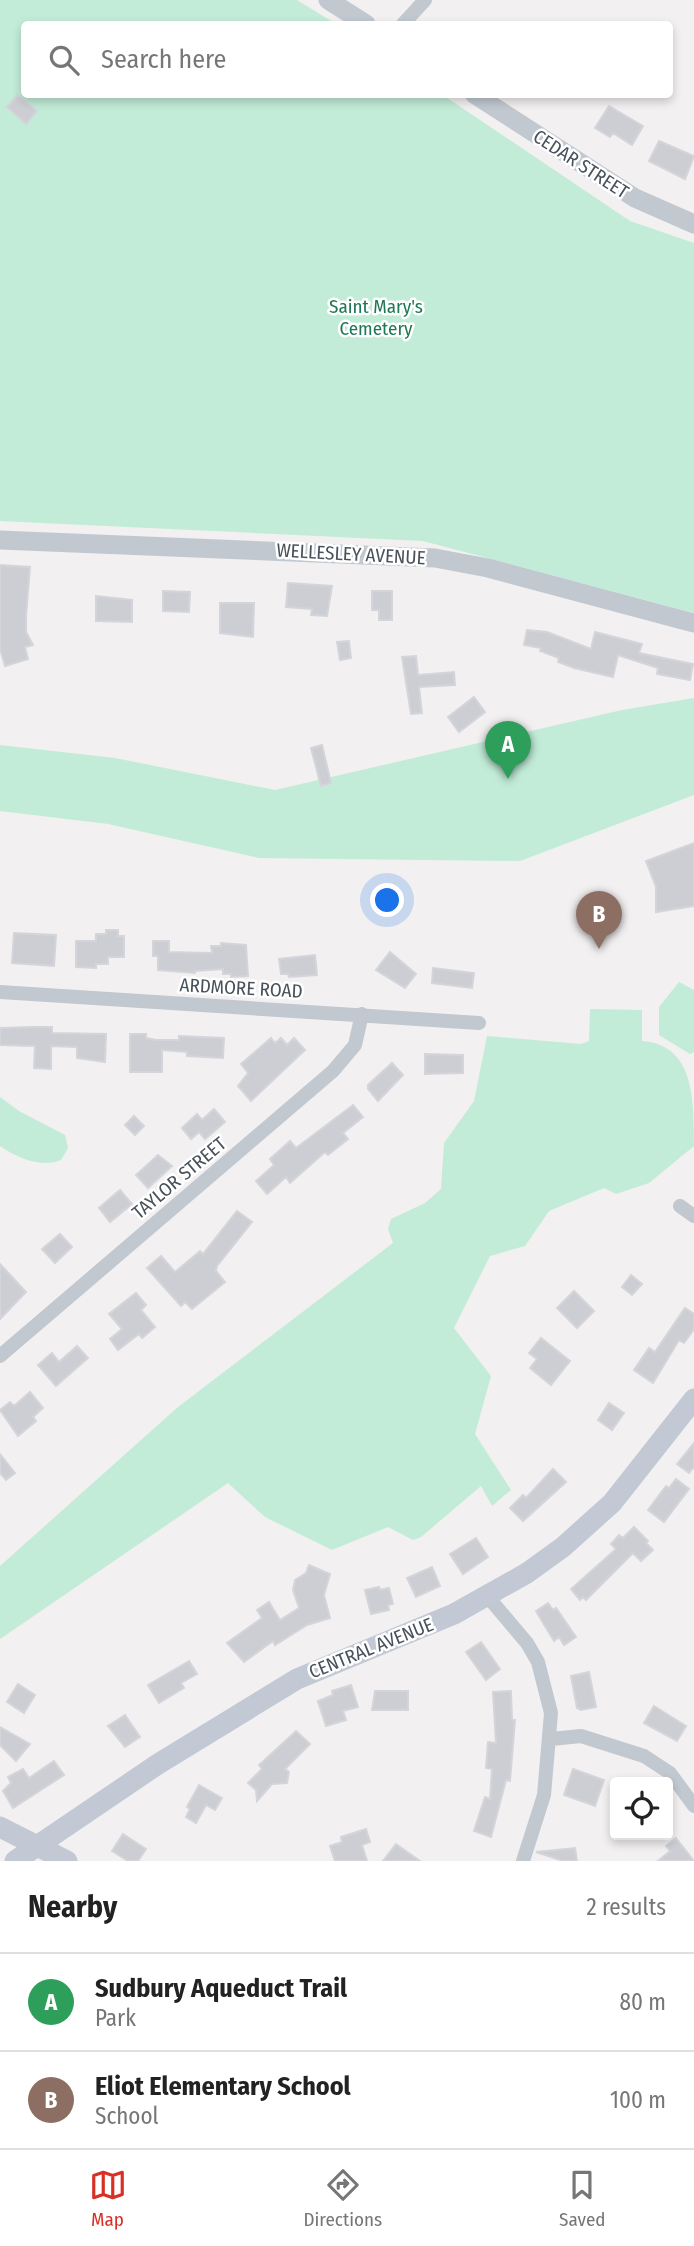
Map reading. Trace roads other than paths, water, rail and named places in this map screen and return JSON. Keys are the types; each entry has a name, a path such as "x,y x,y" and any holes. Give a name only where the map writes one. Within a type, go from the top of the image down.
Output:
{"main road":[{"name":"CENTRAL AVENUE","path":"15,1861 158,1764 297,1679 488,1597 563,1546 612,1503 694,1399"},
{"path":"0,1826 66,1861"}],"street":[{"path":"328,0 361,21"},
{"path":"406,21 425,0"},
{"name":"CEDAR STREET","path":"480,98 635,198 694,224"},
{"name":"WELLESLEY AVENUE","path":"0,540 435,558 488,568 694,623"},
{"name":"ARDMORE ROAD","path":"0,992 479,1023"},
{"name":"TAYLOR STREET","path":"0,1356 334,1071 355,1045 362,1014"},
{"path":"680,1206 694,1216"},
{"path":"488,1597 527,1643 538,1662 551,1713 551,1739 544,1795 523,1861"},
{"path":"551,1739 581,1736 644,1756 670,1773 694,1806"}],"place":[{"name":"Sudbury Aqueduct Trail","path":"508,779"},
{"name":"Eliot Elementary School","path":"599,949"}],"park label":[{"name":"Saint Mary's Cemetery","path":"376,317"}]}
